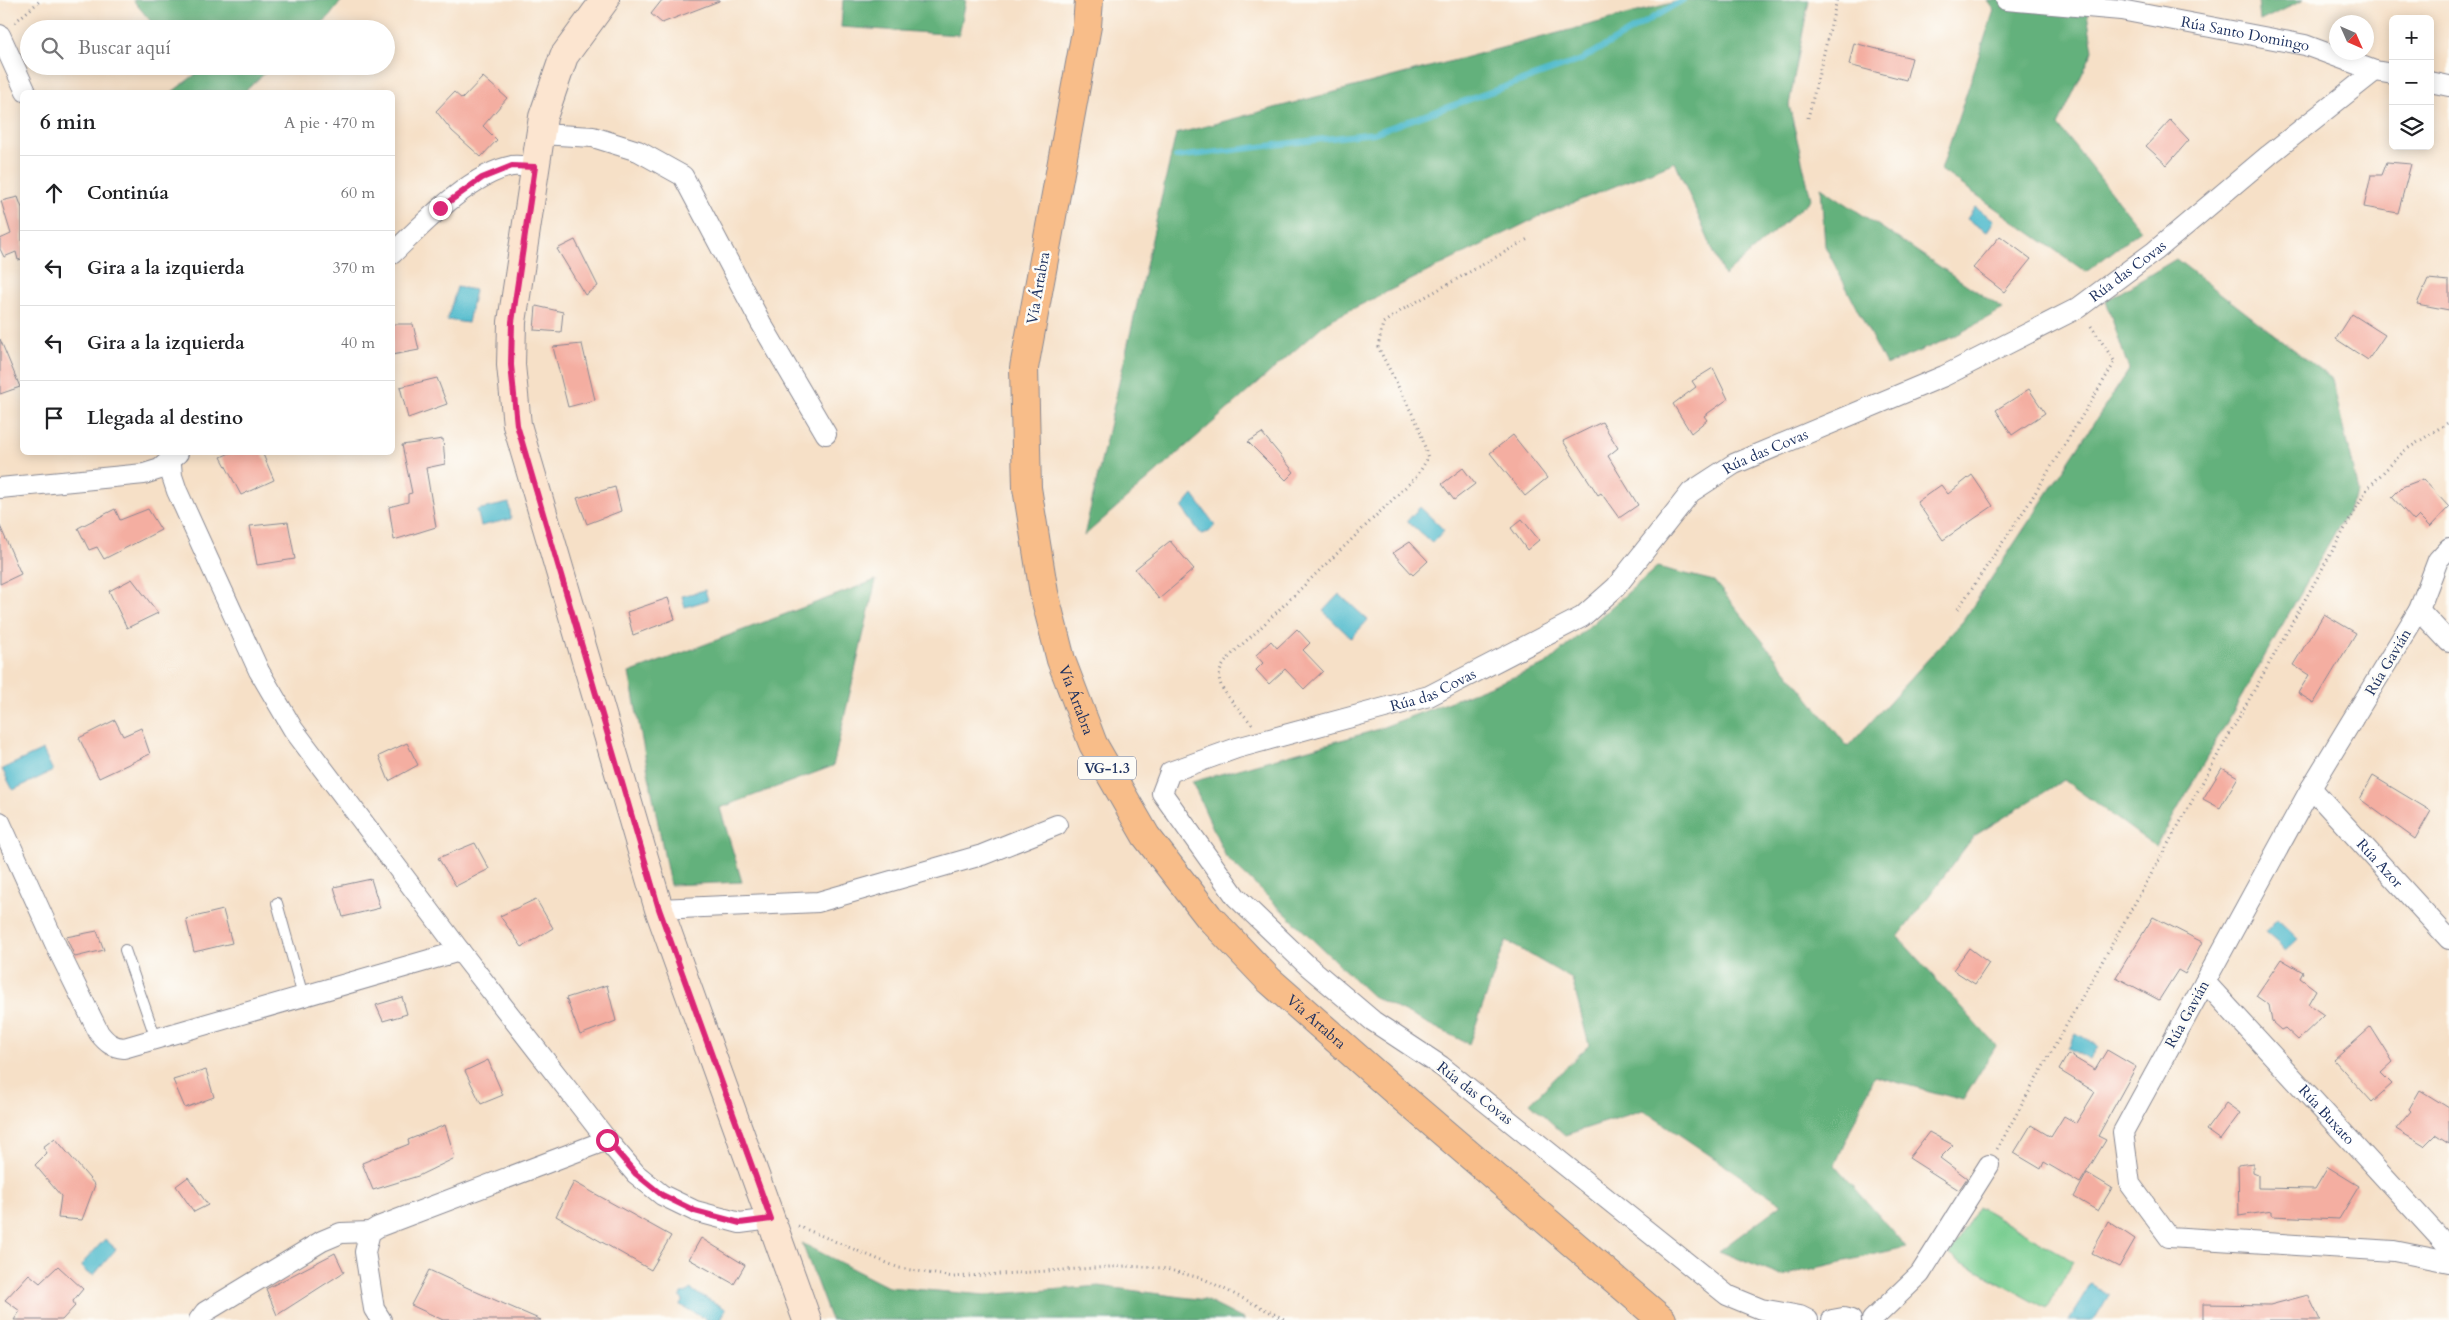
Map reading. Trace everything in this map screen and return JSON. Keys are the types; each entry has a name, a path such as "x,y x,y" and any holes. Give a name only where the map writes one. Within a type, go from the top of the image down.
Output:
{"highway":[{"name":"Vía Ártabra","path":"1089,0 1087,26 1024,368 1027,488 1044,593 1061,660 1094,744 1146,836 1209,917 1269,980 1662,1320"}],"street":[{"path":"605,0 564,56 543,117 512,322 511,365 517,425 659,909 807,1320"},
{"name":"Rúa Santo Domingo","path":"2006,0 2121,10 2305,45 2384,72"},
{"path":"7,29 20,72"},
{"name":"Rúa das Covas","path":"1808,1320 1800,1316 1761,1309 1728,1295 1441,1066 1373,1021 1308,966 1236,897 1162,793 1170,772 1266,740 1429,696 1582,618 1616,587 1691,492 1734,464 1944,376 2078,308 2155,251 2269,155 2384,72"},
{"path":"21,75 25,90"},
{"path":"2434,83 2449,86"},
{"path":"540,134 593,137 638,151 683,176 761,323 826,434"},
{"path":"395,251 440,208 482,178 512,166 535,167"},
{"path":"173,455 177,491 259,671 293,728 460,951 607,1140 636,1174 662,1195 687,1207 740,1223 771,1219"},
{"path":"0,488 144,474 160,469 173,455"},
{"name":"Rúa Gavián","path":"2449,548 2438,560 2419,610 2311,788 2123,1132 2130,1184 2169,1237 2394,1251 2449,1262"},
{"path":"2419,610 2449,642"},
{"name":"Rúa Azor","path":"2311,788 2449,939"},
{"path":"0,822 58,950 99,1033 106,1042 114,1047 124,1048 460,951"},
{"path":"659,909 818,902 982,855 1057,826"},
{"name":"Rúa Buxato","path":"2204,982 2449,1248"},
{"path":"199,1320 205,1312 322,1241 341,1233 370,1232 378,1227 607,1140"},
{"path":"1872,1320 1920,1274 1989,1165"},
{"path":"370,1232 365,1252 374,1309 381,1320"},
{"path":"1832,1320 1843,1318 1851,1320"}],"lane":[{"path":"277,902 303,996"},
{"path":"125,950 156,1039"}],"path":[{"path":"7,29 41,0"},
{"path":"1808,118 1837,0"},
{"path":"1266,740 1222,691 1218,676 1226,658 1254,634 1417,476 1428,458 1419,427 1378,347 1383,323 1402,310 1528,239"},
{"path":"1958,609 2029,503 2115,362 2078,308"},
{"path":"1989,1165 2367,490 2404,451 2449,422"},
{"path":"771,1219 802,1227 899,1268 952,1277 1126,1266 1162,1268 1204,1279 1286,1320"}],"green space":[{"path":"133,0 342,0 326,20 150,20"},
{"path":"843,0 966,0 959,35 841,27"},
{"path":"1683,0 1809,0 1789,105 1811,199 1724,276 1675,162 1538,217 1328,321 1084,536 1176,134"},
{"path":"1987,0 2085,0 2093,51 2058,125 2141,230 2086,272 1941,170 1994,10"},
{"path":"2258,0 2304,0 2260,21"},
{"path":"195,75 263,75 246,90 175,90"},
{"path":"1821,187 2003,309 1953,337 1886,365 1825,246"},
{"path":"2176,259 2332,379 2358,492 2156,847 2064,780 1974,836 1898,937 1996,1046 1963,1100 1874,1076 1835,1165 1906,1247 1781,1276 1719,1251 1782,1204 1643,1110 1565,1135 1530,1103 1589,1045 1572,979 1506,941 1469,1044 1372,996 1226,857 1192,782 1373,731 1545,665 1657,567 1714,581 1848,747 1963,621 2129,370 2106,301"},
{"path":"876,580 833,766 720,808 742,882 670,885 629,673"},
{"path":"1978,1206 2073,1261 2047,1309 1949,1255"},
{"path":"802,1243 888,1287 986,1295 1099,1286 1205,1300 1245,1320 831,1320"}],"water":[{"path":"1975,207 1994,220 1987,232 1967,219"},
{"path":"457,287 475,290 468,323 447,320"},
{"path":"1193,495 1215,525 1209,532 1201,534 1182,508"},
{"path":"509,503 511,519 481,526 477,510"},
{"path":"1420,507 1444,530 1432,543 1407,521"},
{"path":"705,590 708,600 685,607 682,596"},
{"path":"1339,594 1368,620 1351,638 1323,611"},
{"path":"43,750 53,771 13,790 2,769"},
{"path":"2277,919 2298,939 2286,950 2265,932"},
{"path":"2076,1033 2098,1046 2090,1060 2068,1048"},
{"path":"105,1239 116,1249 94,1275 87,1273 81,1265"},
{"path":"2091,1284 2109,1295 2094,1320 2069,1320"},
{"path":"690,1289 726,1309 721,1320 707,1320 680,1305 683,1300 680,1297 681,1293 688,1292"}],"building":[{"path":"662,0 719,1 662,23 651,14"},
{"path":"1854,43 1912,58 1906,80 1849,65"},
{"path":"483,77 507,98 483,126 497,140 481,157 452,131 436,111 454,92 462,99"},
{"path":"2170,120 2189,140 2167,165 2146,146"},
{"path":"2387,162 2411,164 2398,213 2364,207 2371,175 2382,175"},
{"path":"18,197 20,202 20,260 18,260 16,252 4,257 0,249 0,239 11,234 1,201"},
{"path":"2000,236 2031,259 2004,292 1973,268"},
{"path":"575,240 598,286 585,295 557,249"},
{"path":"2428,279 2449,281 2449,310 2417,304"},
{"path":"536,306 563,312 561,332 534,330"},
{"path":"2352,314 2385,335 2368,360 2336,339"},
{"path":"395,324 413,324 419,350 395,354"},
{"path":"0,339 20,387 0,394"},
{"path":"582,344 595,400 568,407 553,347"},
{"path":"1713,368 1728,399 1704,416 1707,420 1691,433 1673,404 1696,387 1692,381"},
{"path":"437,378 447,404 408,418 400,387"},
{"path":"2029,389 2045,413 2012,435 1996,410"},
{"path":"1602,422 1618,448 1608,456 1638,505 1619,518 1601,493 1598,495 1563,441"},
{"path":"1262,433 1294,472 1286,480 1248,442"},
{"path":"1513,435 1547,478 1525,496 1490,453"},
{"path":"443,439 445,464 426,468 436,527 394,540 389,507 408,502 408,494 412,493 402,445"},
{"path":"225,455 263,455 274,480 241,495 221,457"},
{"path":"1463,468 1475,484 1454,500 1442,484"},
{"path":"1972,475 1993,506 1943,540 1917,502 1941,485 1948,494"},
{"path":"2423,479 2449,507 2430,527 2419,516 2414,521 2392,497 2402,487"},
{"path":"615,487 621,511 587,524 577,498"},
{"path":"115,509 120,520 148,509 161,530 104,559 97,547 89,550 78,528"},
{"path":"1522,519 1539,540 1527,550 1511,528"},
{"path":"288,522 295,559 257,565 250,526"},
{"path":"0,526 21,574 0,584"},
{"path":"1170,541 1194,569 1159,599 1135,569"},
{"path":"1410,542 1428,561 1413,575 1393,553"},
{"path":"132,579 158,613 127,628 109,591"},
{"path":"668,598 675,619 633,635 627,612"},
{"path":"2324,614 2356,633 2314,703 2298,693 2309,675 2293,665"},
{"path":"1297,629 1310,643 1303,650 1323,671 1304,689 1285,669 1269,684 1256,670 1263,663 1256,655 1271,641 1277,648"},
{"path":"115,720 123,736 141,728 150,754 99,778 79,738"},
{"path":"407,743 418,765 389,781 379,756"},
{"path":"2222,768 2238,777 2220,808 2203,799"},
{"path":"2373,776 2431,811 2415,839 2360,799"},
{"path":"475,843 489,869 456,886 438,858"},
{"path":"371,879 380,908 343,917 334,887"},
{"path":"536,899 553,928 522,947 500,916"},
{"path":"223,910 232,943 194,952 186,919"},
{"path":"2153,917 2202,942 2185,974 2178,970 2159,1000 2116,977"},
{"path":"97,931 104,950 75,957 66,937"},
{"path":"1969,948 1989,963 1975,984 1953,970"},
{"path":"2281,959 2303,972 2300,978 2316,990 2308,1004 2324,1015 2298,1040 2285,1028 2281,1030 2272,1022 2269,1005 2256,996"},
{"path":"607,985 616,1021 580,1035 566,998"},
{"path":"402,997 407,1014 383,1021 376,1005"},
{"path":"2371,1027 2393,1062 2381,1073 2392,1084 2372,1102 2334,1060"},
{"path":"2107,1050 2136,1067 2098,1136 2106,1140 2080,1183 2044,1162 2041,1169 2014,1153 2031,1125 2051,1137 2064,1116 2076,1123 2095,1092 2059,1070 2068,1054 2095,1070"},
{"path":"488,1060 503,1095 481,1104 465,1071"},
{"path":"206,1070 214,1097 185,1108 173,1080"},
{"path":"2420,1090 2449,1108 2449,1144 2435,1135 2424,1146 2396,1129 2411,1111 2409,1109"},
{"path":"2226,1103 2240,1113 2220,1140 2206,1130"},
{"path":"445,1125 455,1158 418,1176 373,1190 362,1163 409,1144 408,1140"},
{"path":"1929,1132 1953,1145 1940,1158 1967,1178 1959,1190 1909,1158"},
{"path":"55,1138 95,1185 82,1220 58,1218 61,1196 35,1165 47,1153 43,1147"},
{"path":"2253,1163 2253,1173 2258,1175 2258,1188 2315,1189 2328,1167 2359,1186 2339,1219 2272,1216 2272,1211 2239,1216 2238,1165"},
{"path":"2087,1173 2112,1188 2098,1211 2074,1197"},
{"path":"188,1177 208,1205 194,1212 176,1186"},
{"path":"574,1182 671,1236 651,1270 556,1216"},
{"path":"2108,1221 2135,1239 2119,1267 2091,1253"},
{"path":"701,1238 745,1265 734,1284 689,1259"},
{"path":"335,1253 344,1272 277,1315 266,1289"},
{"path":"58,1266 83,1289 73,1301 75,1306 62,1320 14,1320 20,1311 5,1300 29,1274 40,1283"},
{"path":"429,1270 541,1320 443,1320 411,1305"},
{"path":"2308,1295 2320,1320 2203,1320 2203,1304 2270,1305"}],"waterway":[{"path":"1176,157 1374,133 1581,60 1683,0"}],"route":[{"path":"440,208 482,178 512,166 535,167 512,322 511,365 517,425 659,909 771,1219 740,1223 695,1211 662,1195 636,1174 607,1140"}]}
